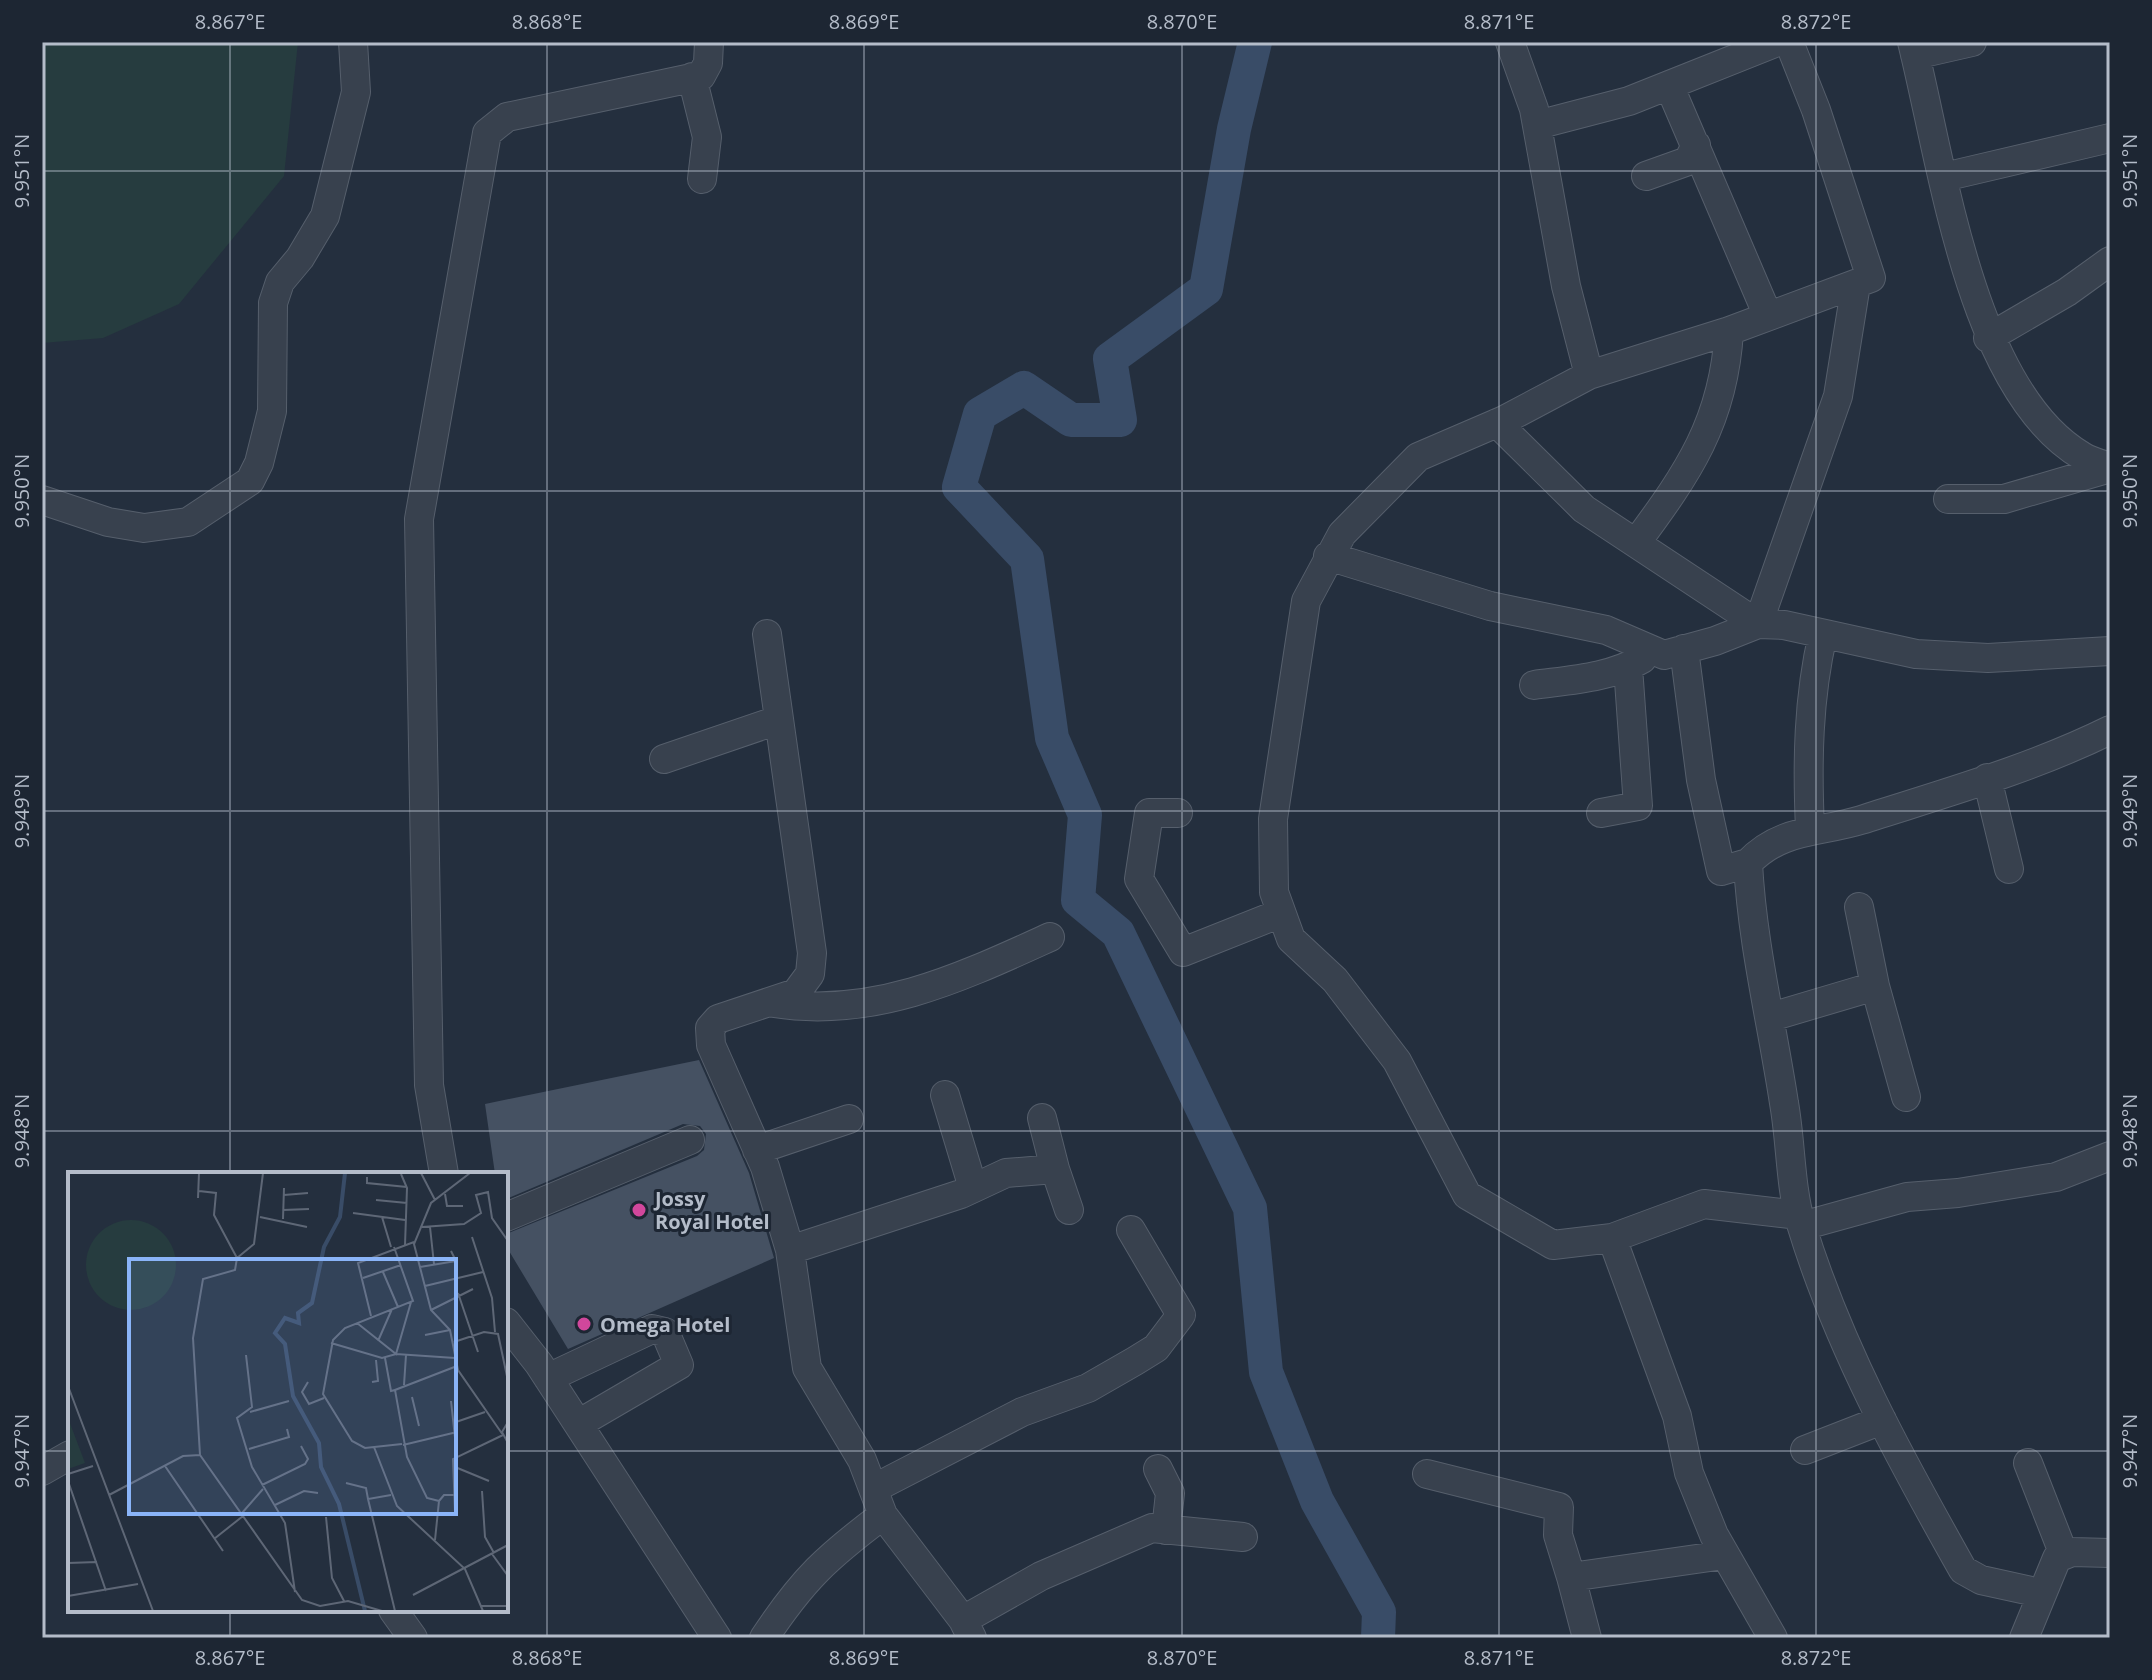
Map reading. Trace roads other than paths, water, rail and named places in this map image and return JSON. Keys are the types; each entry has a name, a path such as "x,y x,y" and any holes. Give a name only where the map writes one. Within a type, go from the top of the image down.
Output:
{"street":[{"path":"42,500 108,522 144,528 188,522 250,481 259,463 272,411 273,303 280,282 300,258 325,216 356,92 353,42"},
{"path":"444,1172 429,1085 419,519 487,133 507,117 701,76 708,63 709,42"},
{"path":"1510,42 1537,125 1566,286 1589,375"},
{"path":"1537,125 1629,101 1777,42"},
{"path":"1789,42 1816,110 1871,278 1729,331 1589,375 1497,423 1418,457 1342,534 1306,601 1273,819 1274,892 1291,939 1335,980 1397,1061 1467,1195 1553,1245 1612,1238 1704,1204 1800,1221 1907,1197 1958,1193 2056,1177 2110,1156"},
{"path":"1972,42 1913,48 1962,255 1988,338 2014,384 2052,432 2082,456 2110,468"},
{"path":"692,77 707,137 702,179"},
{"path":"1669,85 1768,316"},
{"path":"1944,177 2110,138"},
{"path":"1646,176 1688,161 1696,145"},
{"path":"1988,338 2067,292 2110,261"},
{"path":"1758,624 1838,396 1856,284"},
{"path":"1636,543 1672,494 1702,443 1721,393 1729,331"},
{"path":"1497,423 1584,509 1758,624"},
{"path":"1948,499 2004,499 2110,468"},
{"path":"1328,556 1490,606 1606,630 1664,655 1758,624 1784,625 1916,654 1988,658 2110,651"},
{"path":"767,634 812,953 804,985 796,993 718,1019 710,1028 711,1045 757,1150 790,1250 807,1368 862,1460 878,1502 967,1629 1088,1554 1152,1528 1243,1537"},
{"path":"1810,829 1808,753 1812,689 1823,634"},
{"path":"1684,649 1701,780 1721,871 1748,863 1762,848 1810,829 1855,822 2060,754 2110,730"},
{"path":"1534,685 1628,667 1653,652"},
{"path":"1601,813 1638,806 1628,667"},
{"path":"664,759 778,720"},
{"path":"1987,778 2009,869"},
{"path":"1178,813 1149,813 1139,879 1183,952 1281,913"},
{"path":"1748,863 1750,906 1771,1017 1800,1221 1830,1305 1882,1420 1963,1570 1981,1580 2040,1593"},
{"path":"1859,907 1875,986 1906,1097"},
{"path":"770,1003 798,1007 837,1006 905,996 951,982 1050,937"},
{"path":"1771,1017 1875,986"},
{"path":"945,1095 973,1188"},
{"path":"1042,1118 1069,1210"},
{"path":"757,1150 849,1119"},
{"path":"508,1216 690,1140"},
{"path":"790,1250 973,1188 1006,1173 1055,1169"},
{"path":"764,1638 797,1588 878,1502 1022,1412 1088,1388 1156,1348 1181,1315 1131,1230"},
{"path":"1612,1238 1677,1416 1689,1473 1724,1555 1773,1638"},
{"path":"508,1324 519,1334 717,1638"},
{"path":"548,1378 652,1329 665,1332 679,1365 578,1424"},
{"path":"1805,1450 1882,1420"},
{"path":"42,1471 68,1456"},
{"path":"2028,1463 2064,1555"},
{"path":"1158,1469 1170,1493 1166,1530"},
{"path":"1427,1474 1559,1507 1558,1535 1587,1638"},
{"path":"2024,1638 2057,1558 2110,1553"},
{"path":"1571,1577 1724,1555"},
{"path":"394,1612 413,1638"}],"waterway":[{"path":"1255,42 1234,129 1206,289 1110,359 1120,420 1071,420 1024,388 980,414 959,487 1027,559 1052,738 1085,815 1078,900 1118,933 1250,1208 1266,1372 1317,1501 1379,1612 1378,1638"}],"place":[{"name":"Jossy Royal Hotel","path":"639,1210"},
{"name":"Omega Hotel","path":"584,1324"}]}
